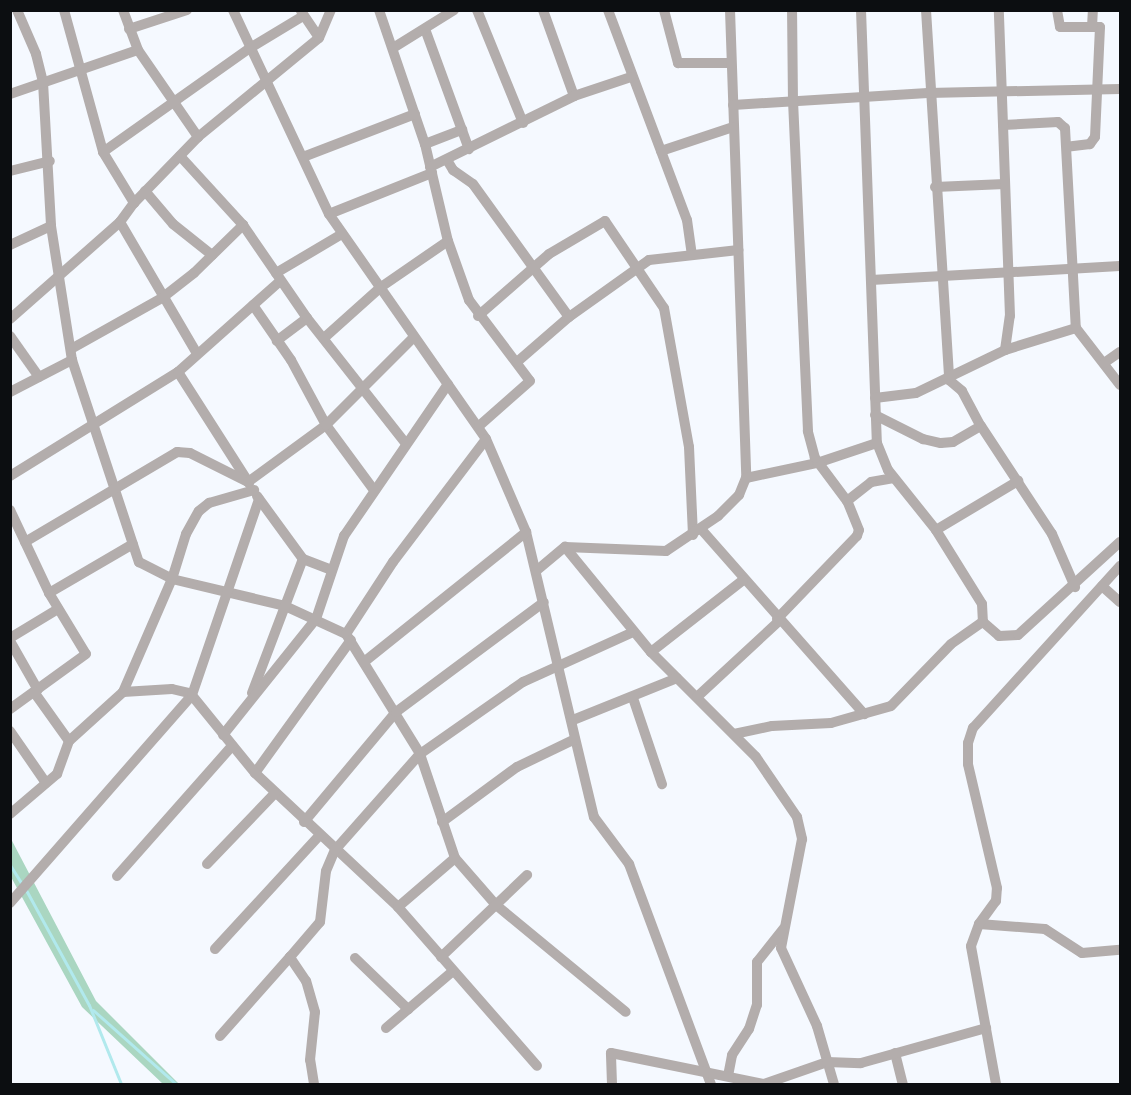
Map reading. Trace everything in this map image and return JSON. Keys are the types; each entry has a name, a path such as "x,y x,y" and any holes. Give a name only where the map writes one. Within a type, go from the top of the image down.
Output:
{"street":[{"path":"17,10 36,54 43,82 50,161 51,226 71,355 117,489 133,544 143,564 172,579 285,606 316,619 348,637 420,754 455,858 496,904 626,1012"},
{"path":"64,10 79,73 103,152 134,203"},
{"path":"123,10 138,50 198,138"},
{"path":"129,29 188,10"},
{"path":"233,10 329,214 414,338 479,426 486,440 526,532 560,663 575,739 596,823 629,864 658,951 710,1071 711,1084"},
{"path":"10,319 120,222 145,191 198,138 265,79 319,38 331,10"},
{"path":"378,10 425,144 448,241 478,316 517,362 529,382 479,426"},
{"path":"393,48 454,10"},
{"path":"477,10 523,123"},
{"path":"608,10 631,77 687,220 692,254"},
{"path":"664,10 678,63 731,63"},
{"path":"536,571 565,547 659,553 697,532 733,502 746,478 730,10"},
{"path":"697,697 778,620 857,536 858,522 847,501 817,463 808,430 793,102 792,10"},
{"path":"861,10 875,415 877,443 894,478 936,530 982,604 983,622 999,636 1016,637 1075,587 1120,542"},
{"path":"926,10 928,93 949,380 962,391 981,426 1052,534 1075,587"},
{"path":"999,10 1010,316 1005,350"},
{"path":"1057,10 1060,27 1100,27 1093,141 1067,147"},
{"path":"1092,27 1093,10"},
{"path":"547,11 574,96"},
{"path":"103,152 302,13 319,38"},
{"path":"425,29 469,149"},
{"path":"10,94 43,82 79,73 138,50"},
{"path":"329,214 431,170 574,96 631,77"},
{"path":"733,105 928,93 1120,89"},
{"path":"303,157 415,114"},
{"path":"1003,125 1058,122 1065,128 1076,328 1120,385"},
{"path":"661,151 734,127"},
{"path":"425,144 462,130"},
{"path":"180,156 243,225 307,318 361,390 406,444"},
{"path":"447,160 453,170 473,184 569,317"},
{"path":"10,171 50,161"},
{"path":"935,188 1005,184"},
{"path":"145,191 173,224 212,255"},
{"path":"478,316 532,267 602,221 662,303 671,338 689,447 697,532 864,714"},
{"path":"120,222 162,298 198,354"},
{"path":"10,392 39,378 71,355 162,298 243,225"},
{"path":"10,245 51,226"},
{"path":"10,476 178,372 253,305 278,277 342,234"},
{"path":"324,338 381,287 448,241"},
{"path":"517,362 569,317 649,260 738,250"},
{"path":"871,280 1120,266"},
{"path":"253,305 278,341 326,425 374,490"},
{"path":"278,341 307,318"},
{"path":"875,398 908,395 949,380 1005,350 1076,328"},
{"path":"10,336 39,378"},
{"path":"10,814 62,769 69,741 123,692 172,579 183,540 199,511 209,503 254,490 326,425 414,338"},
{"path":"1104,363 1120,352"},
{"path":"178,372 254,490 303,559 332,570"},
{"path":"223,735 316,619 344,536 448,384"},
{"path":"875,415 923,440 941,443 953,442 981,426"},
{"path":"255,773 348,637 393,562 486,440"},
{"path":"746,478 817,463 877,443"},
{"path":"25,542 172,454 184,452 254,490"},
{"path":"847,501 867,484 894,478"},
{"path":"936,530 1018,481"},
{"path":"10,903 192,695 228,592 254,490"},
{"path":"10,510 13,523 25,542 49,593 86,654 10,710"},
{"path":"364,662 526,532"},
{"path":"49,593 133,544"},
{"path":"565,547 651,652 763,764 800,825 802,839 781,942 784,959 817,1026 834,1084"},
{"path":"249,703 303,559"},
{"path":"996,1084 971,946 979,924 994,904 997,888 968,764 970,735 1120,566"},
{"path":"651,652 743,580"},
{"path":"1102,586 1120,602"},
{"path":"304,822 396,712 544,602"},
{"path":"58,609 10,640 36,691 69,741"},
{"path":"734,734 772,726 831,723 864,714 898,700 951,644 983,622"},
{"path":"220,1036 320,922 326,870 335,850 420,754 523,682 560,663 633,632"},
{"path":"573,720 633,698 677,678"},
{"path":"123,692 172,689 192,695 255,773 304,822 398,908 537,1066"},
{"path":"633,698 662,784"},
{"path":"10,731 46,783"},
{"path":"442,822 517,767 575,739"},
{"path":"117,876 232,746"},
{"path":"207,864 275,793"},
{"path":"215,949 319,836"},
{"path":"398,908 455,858"},
{"path":"441,957 527,875"},
{"path":"979,924 1045,929 1082,953 1120,950"},
{"path":"728,1076 732,1054 752,1023 757,1005 755,976 760,956 784,928"},
{"path":"290,957 306,981 315,1012 310,1060 314,1084"},
{"path":"355,958 408,1009"},
{"path":"386,1028 453,971"},
{"path":"612,1084 611,1053 710,1071 764,1084 828,1062 861,1063 986,1028"},
{"path":"895,1053 903,1084"}],"green space":[{"path":"10,837 96,1001 179,1084 163,1084 82,1007 11,877"}],"waterway":[{"path":"10,865 22,884"},
{"path":"26,890 89,1005 121,1084"},
{"path":"93,1010 176,1084"}]}
